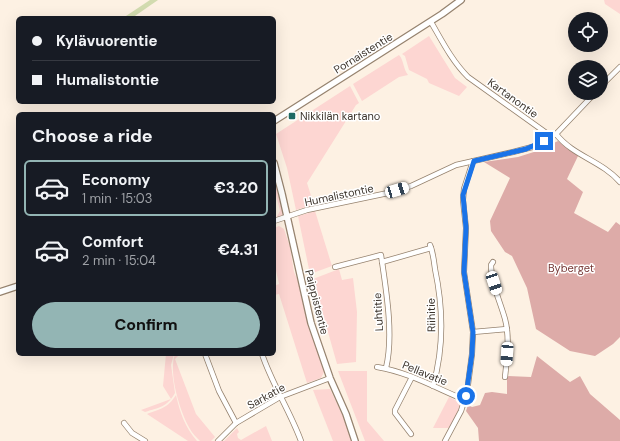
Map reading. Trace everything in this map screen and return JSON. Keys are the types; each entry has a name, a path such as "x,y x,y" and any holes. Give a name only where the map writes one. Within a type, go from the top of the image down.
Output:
{"street":[{"name":"Pornaistentie","path":"276,120 431,22 461,0"},
{"name":"Kartanontie","path":"431,22 447,50 468,77 568,146 602,166 620,182"},
{"path":"608,79 620,67"},
{"path":"554,135 588,100"},
{"name":"Humalistontie","path":"276,220 307,210 370,198 406,188 456,165 526,149 554,135"},
{"path":"445,441 461,411 465,400 472,360 473,332 465,276 466,228 463,200 464,189 474,161"},
{"name":"Paippistentie","path":"276,171 288,217 311,323 330,378 346,414 355,441"},
{"name":"Riihitie","path":"382,262 431,246 440,294 441,332 438,361 433,386"},
{"name":"Luhtitie","path":"335,268 381,255 389,312 386,368"},
{"path":"493,262 491,265 492,277 507,329 508,343 505,378"},
{"path":"0,292 16,287"},
{"path":"473,332 507,329"},
{"path":"205,356 219,391 236,423"},
{"path":"263,356 271,380 295,426 301,441"},
{"name":"Pellavatie","path":"377,367 386,368 412,377 465,400"},
{"path":"411,434 395,413 395,410 412,377"},
{"name":"Sarkatie","path":"218,441 236,423 280,397 330,378"},
{"path":"124,423 132,432 145,441"}],"shaded area":[{"path":"150,0 158,0 135,16 126,16"},
{"path":"604,0 620,0 620,14 605,4"},
{"path":"429,36 455,78 467,87 459,96 429,83 427,79 409,70 405,56 402,54"},
{"path":"399,55 408,75 399,77 362,101 353,84"},
{"path":"350,86 359,103 356,105 307,183 314,205 296,210 287,168 276,134"},
{"path":"276,184 283,214 281,217 276,218 280,211 276,195"},
{"path":"315,211 332,266 310,274 298,216"},
{"path":"279,226 284,229 290,247 294,272 300,285 324,372 321,378 307,383 279,294 276,295 276,285 279,284 276,271 276,227"},
{"path":"339,269 342,280 353,278 357,312 356,362 337,364 313,279"},
{"path":"166,356 173,356 171,365 175,393 171,399 163,386"},
{"path":"174,356 178,356 175,359 196,414 215,437 211,441 200,441 194,435 186,422 176,392 173,362"},
{"path":"338,371 367,371 367,421 384,441 365,441"},
{"path":"330,389 343,416 352,441 333,441 313,390"},
{"path":"176,395 184,420 197,441 188,441 147,414 167,405"},
{"path":"449,397 461,403 459,410 449,428 433,428"},
{"path":"171,399 159,408 145,412 141,410"},
{"path":"266,426 272,441 224,441 237,428 239,432 237,434 238,438 241,440"}],"green space":[{"name":"Byberget","path":"558,141 578,156 567,179 583,192 574,213 608,232 616,222 620,225 620,337 613,344 595,356 570,351 536,329 527,288 512,256 505,252 491,231 490,221 510,178 484,162 518,157 537,151"},
{"path":"537,356 570,382 580,376 590,394 620,420 620,441 479,441 478,428 466,411 468,405 472,407 480,405 485,393 492,392 507,394 507,376 531,377"}],"place":[{"name":"Nikkilän kartano","path":"292,116"}],"route":[{"path":"466,396 472,354 473,332 464,272 466,238 463,200 464,189 474,161 526,149 536,146 544,141"}]}
